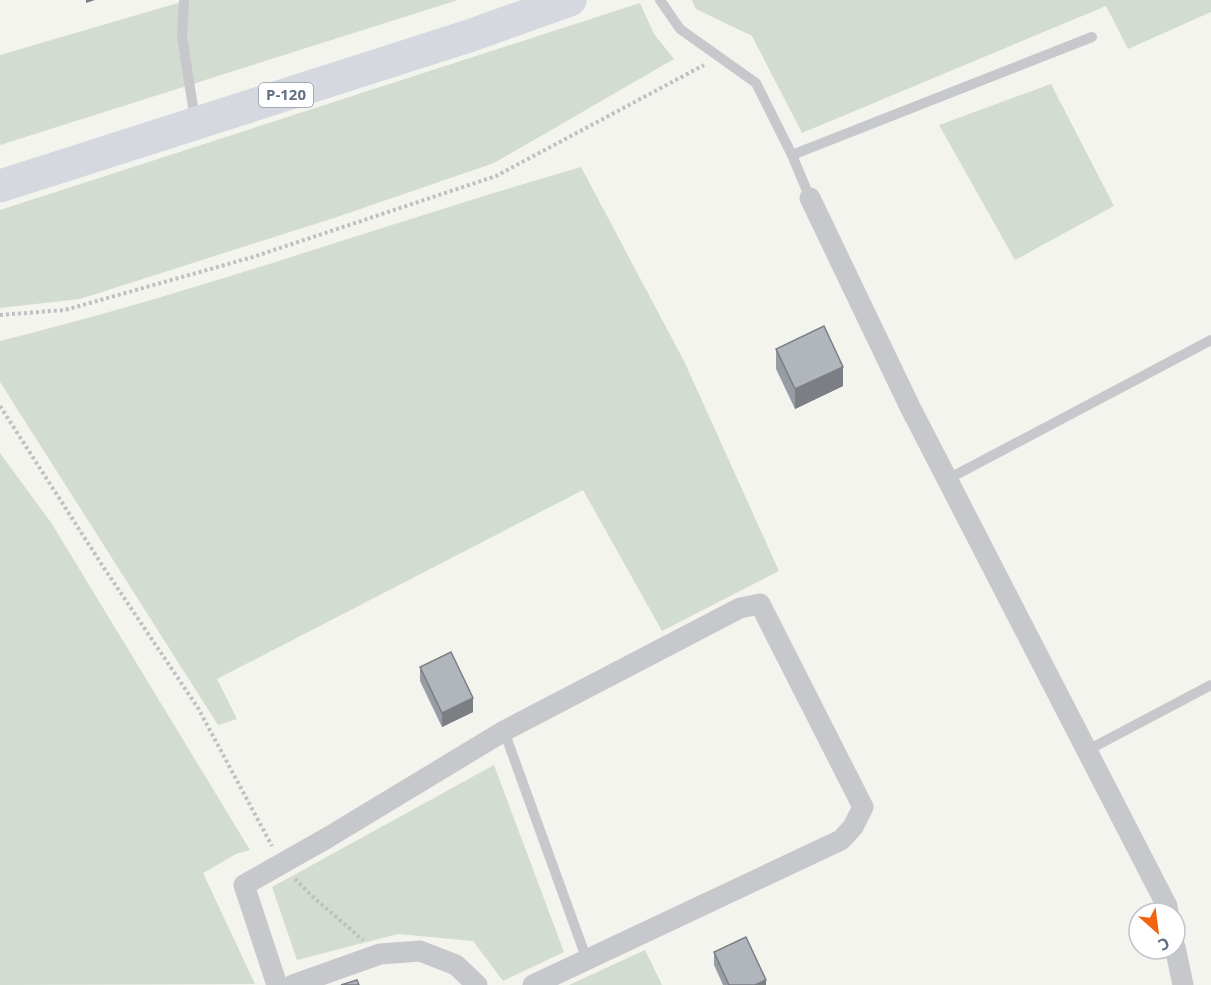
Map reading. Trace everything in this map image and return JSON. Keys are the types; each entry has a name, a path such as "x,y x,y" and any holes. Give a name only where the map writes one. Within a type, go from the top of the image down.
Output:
{"highway":[{"name":"Р-120","path":"0,186 469,36 570,0"}],"street":[{"path":"810,198 905,397 1164,901"},
{"path":"277,985 244,885 434,775 504,730 740,608 760,604 862,807 853,827 841,840 533,985"},
{"path":"293,985 380,954 420,951 456,965 477,985"},
{"path":"1178,961 1182,985"}],"lane":[{"path":"184,0 183,36 196,123"},
{"path":"660,0 680,29 756,83 792,155 810,198"},
{"path":"792,155 1092,37"},
{"path":"948,479 1211,340"},
{"path":"1088,750 1211,685"},
{"path":"504,730 587,960"}],"path":[{"path":"0,315 64,310 242,260 496,176 719,57"},
{"path":"0,406 102,565 198,708 281,864 312,896 380,954"}],"shaded area":[{"path":"188,0 458,0 0,145 0,55"},
{"path":"692,0 1211,0 1211,12 1128,49 1106,6 802,133 752,36 696,9"},
{"path":"640,3 654,34 674,59 494,163 334,218 80,299 0,308 0,210"},
{"path":"1051,84 1114,206 1015,260 939,125"},
{"path":"581,167 684,361 779,571 662,631 583,490 217,679 237,719 218,725 0,382 0,341 219,280"},
{"path":"0,453 52,524 250,850 236,854 203,873 255,984 0,985"},
{"path":"494,765 564,952 503,981 473,941 398,934 297,960 272,887"},
{"path":"645,950 662,985 569,985"}],"building":[{"path":"824,326 843,367 795,389 776,349"},
{"path":"451,652 473,698 442,713 420,667"},
{"path":"746,937 766,980 755,985 729,985 714,952"},
{"path":"357,980 359,985 341,985"}]}
